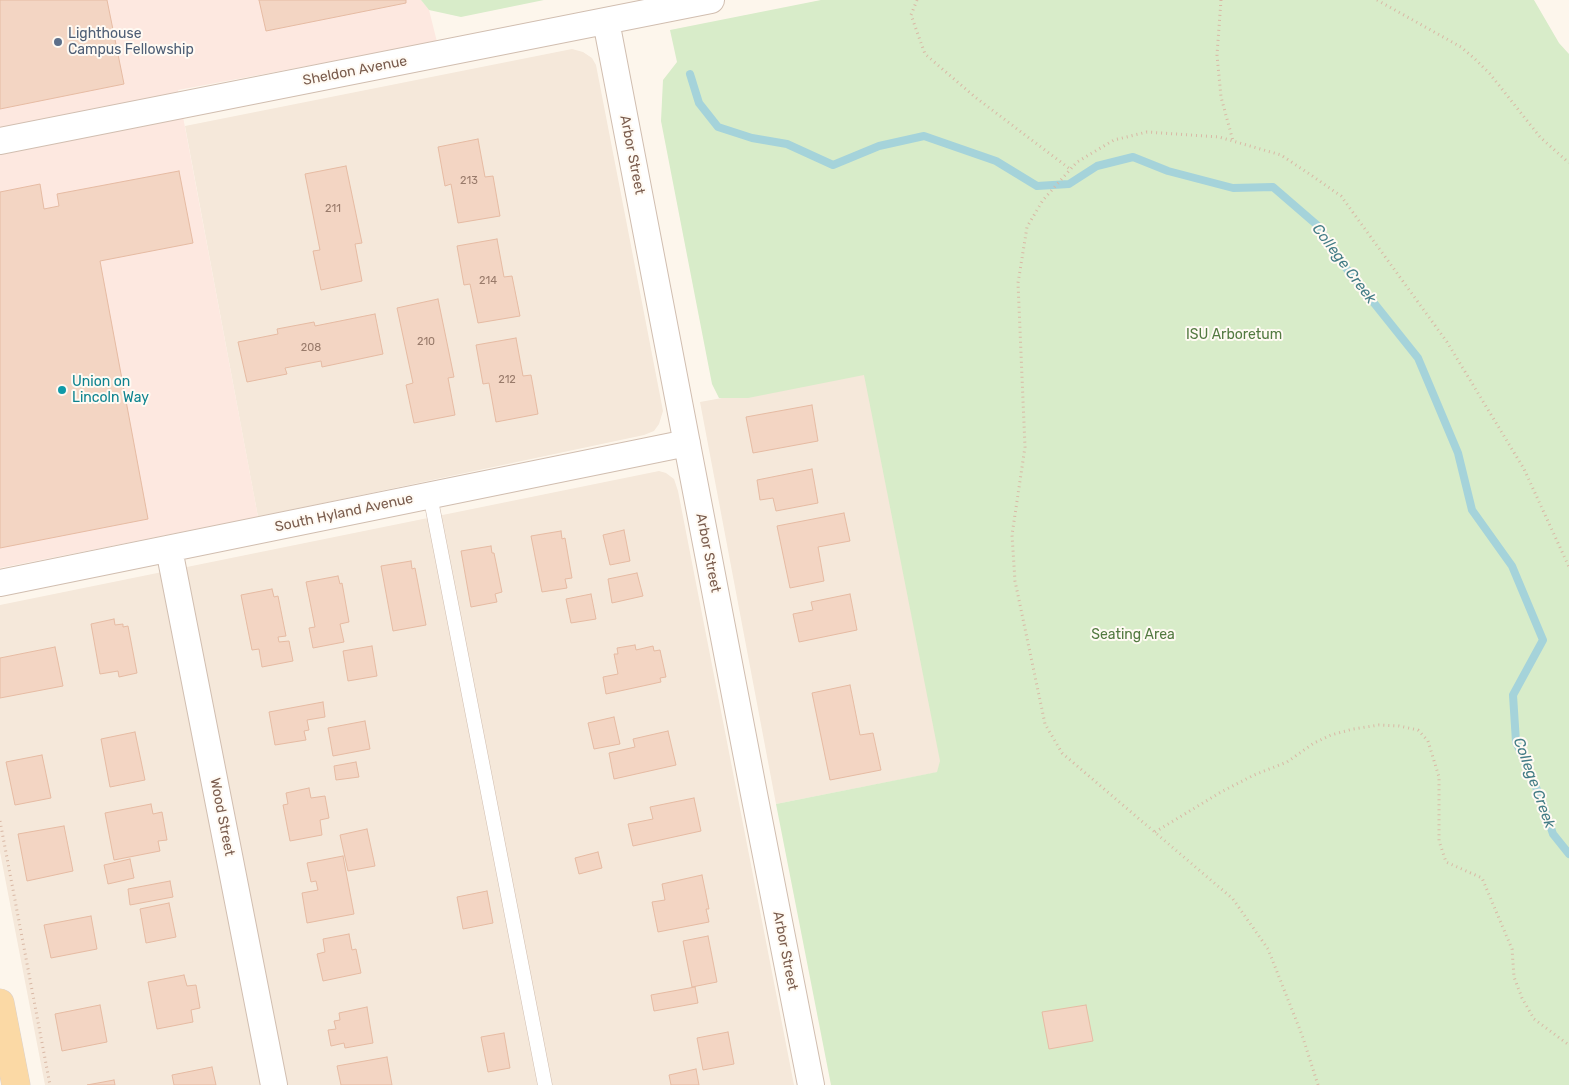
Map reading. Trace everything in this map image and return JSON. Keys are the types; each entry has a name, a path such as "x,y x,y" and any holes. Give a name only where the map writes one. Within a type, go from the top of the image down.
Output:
{"main road":[{"path":"0,1003 5,1060 16,1085"}],"street":[{"name":"Sheldon Avenue","path":"0,141 711,0"},
{"name":"Arbor Street","path":"606,21 754,794 812,1085"},
{"name":"South Hyland Avenue","path":"0,583 687,443"},
{"name":"Wood Street","path":"169,549 274,1085"}],"lane":[{"path":"430,495 545,1085"}],"path":[{"path":"917,0 911,15 925,54 976,97 1070,169"},
{"path":"1221,0 1217,56 1221,98 1233,141"},
{"path":"1378,0 1461,47 1475,58 1540,137 1569,162"},
{"path":"1318,1085 1302,1035 1268,949 1233,899 1062,753 1045,724 1015,581 1012,535 1025,447 1018,283 1027,227 1043,200 1078,162 1114,140 1147,132 1219,137 1281,155 1341,196 1447,342 1524,469 1569,567"},
{"path":"1155,832 1221,792 1287,762 1314,743 1331,735 1379,725 1400,726 1418,730 1428,741 1439,777 1438,841 1446,862 1482,878 1512,949 1514,977 1522,998 1534,1019 1569,1045"},
{"path":"0,821 50,1085"}],"shaded area":[{"path":"0,0 421,0 429,10 437,42 178,90 258,517 0,568"},
{"path":"572,49 583,52 592,58 596,65 663,411 659,424 654,431 644,435 258,517 185,126"},
{"path":"898,366 974,765 776,804 700,402"},
{"path":"659,471 666,473 674,479 678,491 794,1085 45,1085 0,852 0,605"}],"green space":[{"path":"421,0 544,0 461,17 429,10"},
{"name":"ISU Arboretum","path":"821,0 1534,0 1559,43 1569,54 1569,1085 831,1085 776,804 937,772 940,761 864,375 748,398 719,398 712,384 661,121 663,80 677,62 670,30"}],"building":[{"name":"Lighthouse Campus Fellowship","path":"0,0 107,0 124,84 0,109"},
{"path":"259,0 406,0 406,3 266,31"},
{"path":"478,139 485,177 493,176 500,216 458,223 451,184 445,186 438,147"},
{"path":"346,166 362,243 355,244 362,281 321,290 313,251 320,250 305,174"},
{"name":"Union on Lincoln Way","path":"179,171 193,243 100,261 148,519 0,548 0,192 40,184 44,209 59,206 57,194"},
{"path":"497,239 504,277 512,276 520,316 478,323 470,284 464,285 457,246"},
{"path":"438,299 454,377 448,378 455,415 414,423 406,385 413,383 397,308"},
{"path":"375,314 383,354 322,367 321,361 285,368 287,374 247,382 238,342 278,334 277,329 314,322 315,326"},
{"path":"516,338 523,376 531,375 538,414 496,422 489,383 483,384 476,345"},
{"path":"812,405 818,441 753,453 746,417"},
{"path":"812,469 818,503 776,511 773,498 760,500 757,480"},
{"path":"844,513 850,541 818,547 824,581 790,588 777,526"},
{"path":"624,530 630,561 610,565 603,535"},
{"path":"561,531 562,539 565,538 572,578 565,579 567,588 542,592 531,536"},
{"path":"491,546 502,592 495,594 497,602 471,607 461,551"},
{"path":"411,561 412,569 415,568 426,625 393,631 381,566"},
{"path":"637,573 643,596 612,603 608,579"},
{"path":"338,576 340,584 342,583 349,622 340,624 344,642 313,648 309,628 315,627 306,582"},
{"path":"272,589 274,597 278,596 286,636 278,637 279,642 289,641 293,661 262,667 259,649 252,650 241,595"},
{"path":"591,594 596,619 571,623 566,599"},
{"path":"850,594 857,630 799,642 793,614 813,610 811,602"},
{"path":"114,619 115,625 123,624 123,627 128,626 137,673 119,677 118,671 100,674 91,624"},
{"path":"635,645 636,650 653,646 654,651 660,650 666,677 660,678 661,682 606,694 603,677 618,674 614,654 618,654 617,648"},
{"path":"372,646 377,676 348,681 343,651"},
{"path":"55,647 63,686 0,698 0,658"},
{"path":"850,685 860,735 873,733 881,770 830,780 812,693"},
{"path":"323,702 325,717 307,720 309,730 304,731 306,740 275,745 269,712"},
{"path":"614,717 620,744 594,749 588,723"},
{"path":"365,721 370,749 333,756 328,728"},
{"path":"668,731 676,765 614,779 609,753 635,747 633,739"},
{"path":"135,732 145,780 110,787 101,739"},
{"path":"42,755 51,798 15,805 6,762"},
{"path":"356,762 359,777 336,780 334,766"},
{"path":"309,788 311,798 325,796 329,818 320,820 322,835 290,841 283,805 288,804 286,793"},
{"path":"694,798 701,831 633,846 628,824 653,819 650,807"},
{"path":"151,804 153,814 162,812 167,840 158,841 160,851 114,860 105,813"},
{"path":"64,826 73,871 27,881 18,834"},
{"path":"367,829 375,866 348,871 340,835"},
{"path":"598,852 602,868 579,874 575,858"},
{"path":"343,856 354,914 307,923 302,893 318,890 316,881 311,882 307,863"},
{"path":"130,859 134,878 108,884 104,865"},
{"path":"702,875 709,909 706,909 709,922 658,932 652,902 665,900 662,884"},
{"path":"170,881 173,897 130,905 128,889"},
{"path":"487,891 493,923 463,929 457,897"},
{"path":"169,903 176,937 146,943 140,909"},
{"path":"91,916 97,949 51,958 44,925"},
{"path":"349,934 352,950 356,949 361,973 323,981 317,954 325,952 323,939"},
{"path":"708,936 717,982 692,987 683,941"},
{"path":"184,975 187,986 196,985 200,1008 191,1010 193,1022 157,1029 148,982"},
{"path":"695,987 698,1003 654,1011 651,995"},
{"path":"100,1005 107,1042 62,1051 55,1014"},
{"path":"1086,1005 1093,1041 1049,1049 1042,1012"},
{"path":"367,1007 373,1043 345,1048 344,1043 331,1046 328,1030 336,1029 334,1021 340,1020 339,1013"},
{"path":"728,1032 734,1064 703,1070 697,1038"},
{"path":"504,1033 510,1068 488,1072 481,1037"},
{"path":"387,1057 392,1085 341,1085 337,1066"},
{"path":"212,1067 216,1085 174,1085 172,1075"},
{"path":"696,1069 699,1085 671,1085 669,1075"},
{"path":"114,1080 115,1085 87,1085"}],"waterway":[{"name":"College Creek","path":"690,74 699,103 718,127 752,138 787,144 833,165 879,146 924,136 996,161 1037,186 1069,184 1097,166 1133,157 1168,171 1233,188 1273,187 1317,225 1342,263 1418,358 1458,453 1472,510 1512,566 1543,640 1513,695 1516,742 1542,801 1553,834 1569,854"}],"place":[{"name":"Lighthouse Campus Fellowship","path":"58,42"},
{"name":"Union on Lincoln Way","path":"62,390"}],"park label":[{"name":"Seating Area","path":"1133,635"}]}
